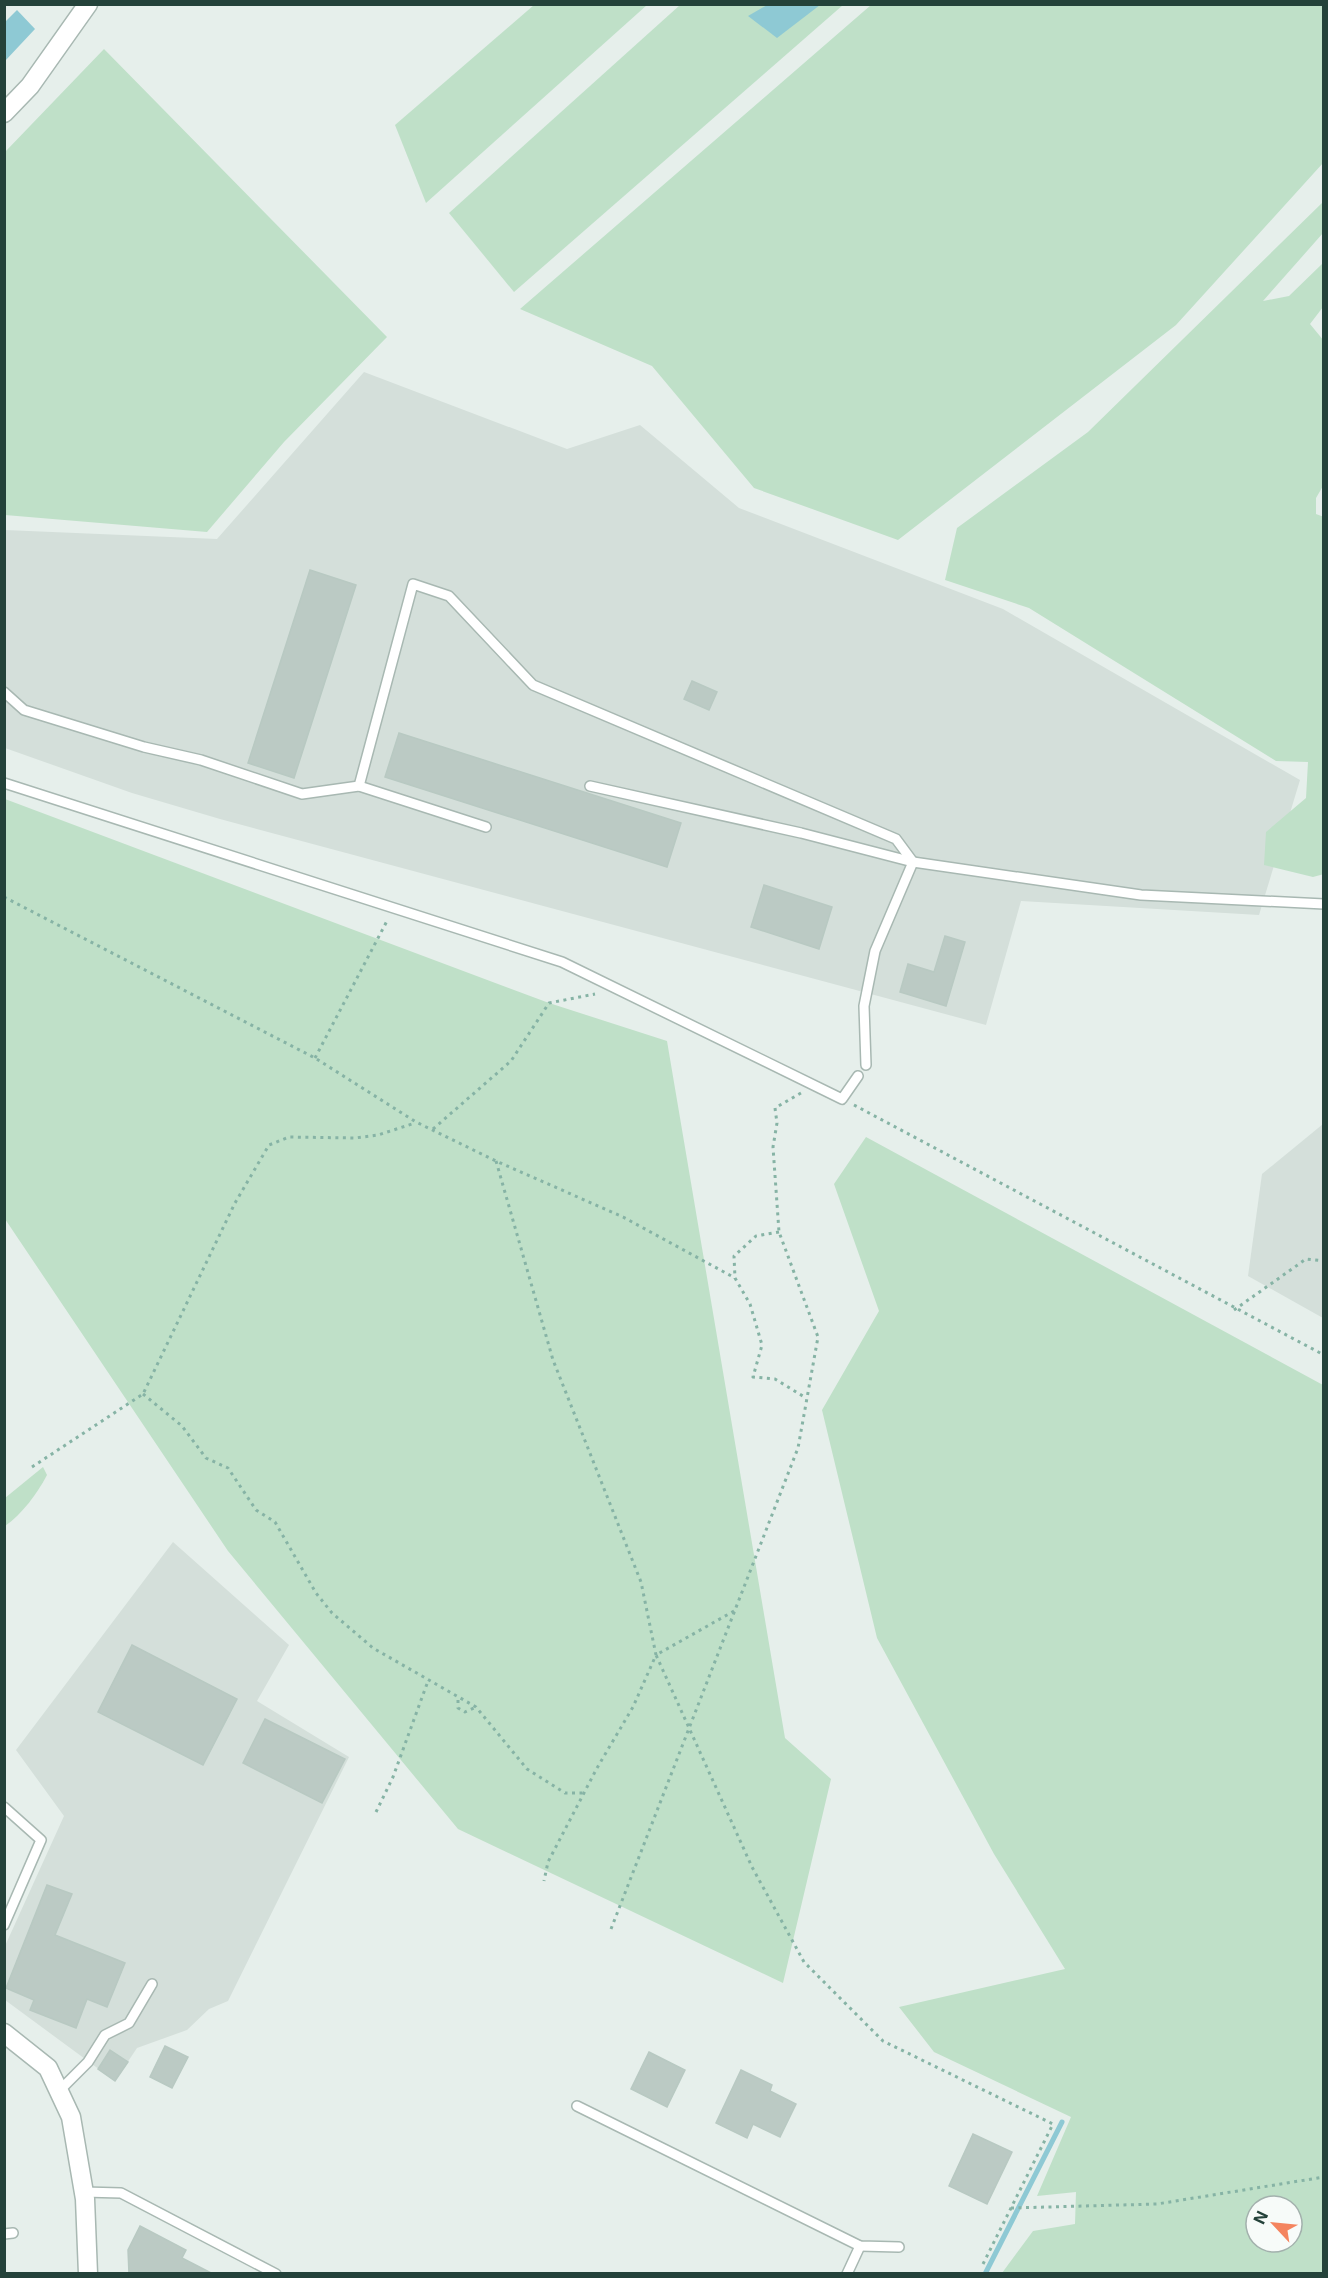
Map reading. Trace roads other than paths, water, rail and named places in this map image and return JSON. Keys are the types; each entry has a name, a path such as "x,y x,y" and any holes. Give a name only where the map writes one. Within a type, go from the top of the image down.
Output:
{"street":[{"path":"4,113 30,86 88,4"},
{"path":"4,2033 48,2068 71,2117 84,2192 88,2274"}],"lane":[{"path":"359,786 413,584 449,596 533,685 896,839 913,862"},
{"path":"4,692 24,710 144,747 201,760 302,794 359,786 486,828"},
{"path":"4,783 562,962 842,1099 858,1076"},
{"path":"590,786 801,833 913,862 1141,895 1323,904"},
{"path":"866,1065 864,1006 875,951 913,862"},
{"path":"4,1806 41,1840 4,1925"},
{"path":"58,2091 88,2062 105,2035 129,2023 152,1984"},
{"path":"577,2106 860,2246 899,2247"},
{"path":"84,2192 121,2193 276,2274"},
{"path":"847,2274 860,2246"}],"water":[{"path":"769,4 820,5 777,38 748,16"},
{"path":"17,10 35,29 5,61 5,22"}],"waterway":[{"path":"985,2274 1062,2122"}]}
